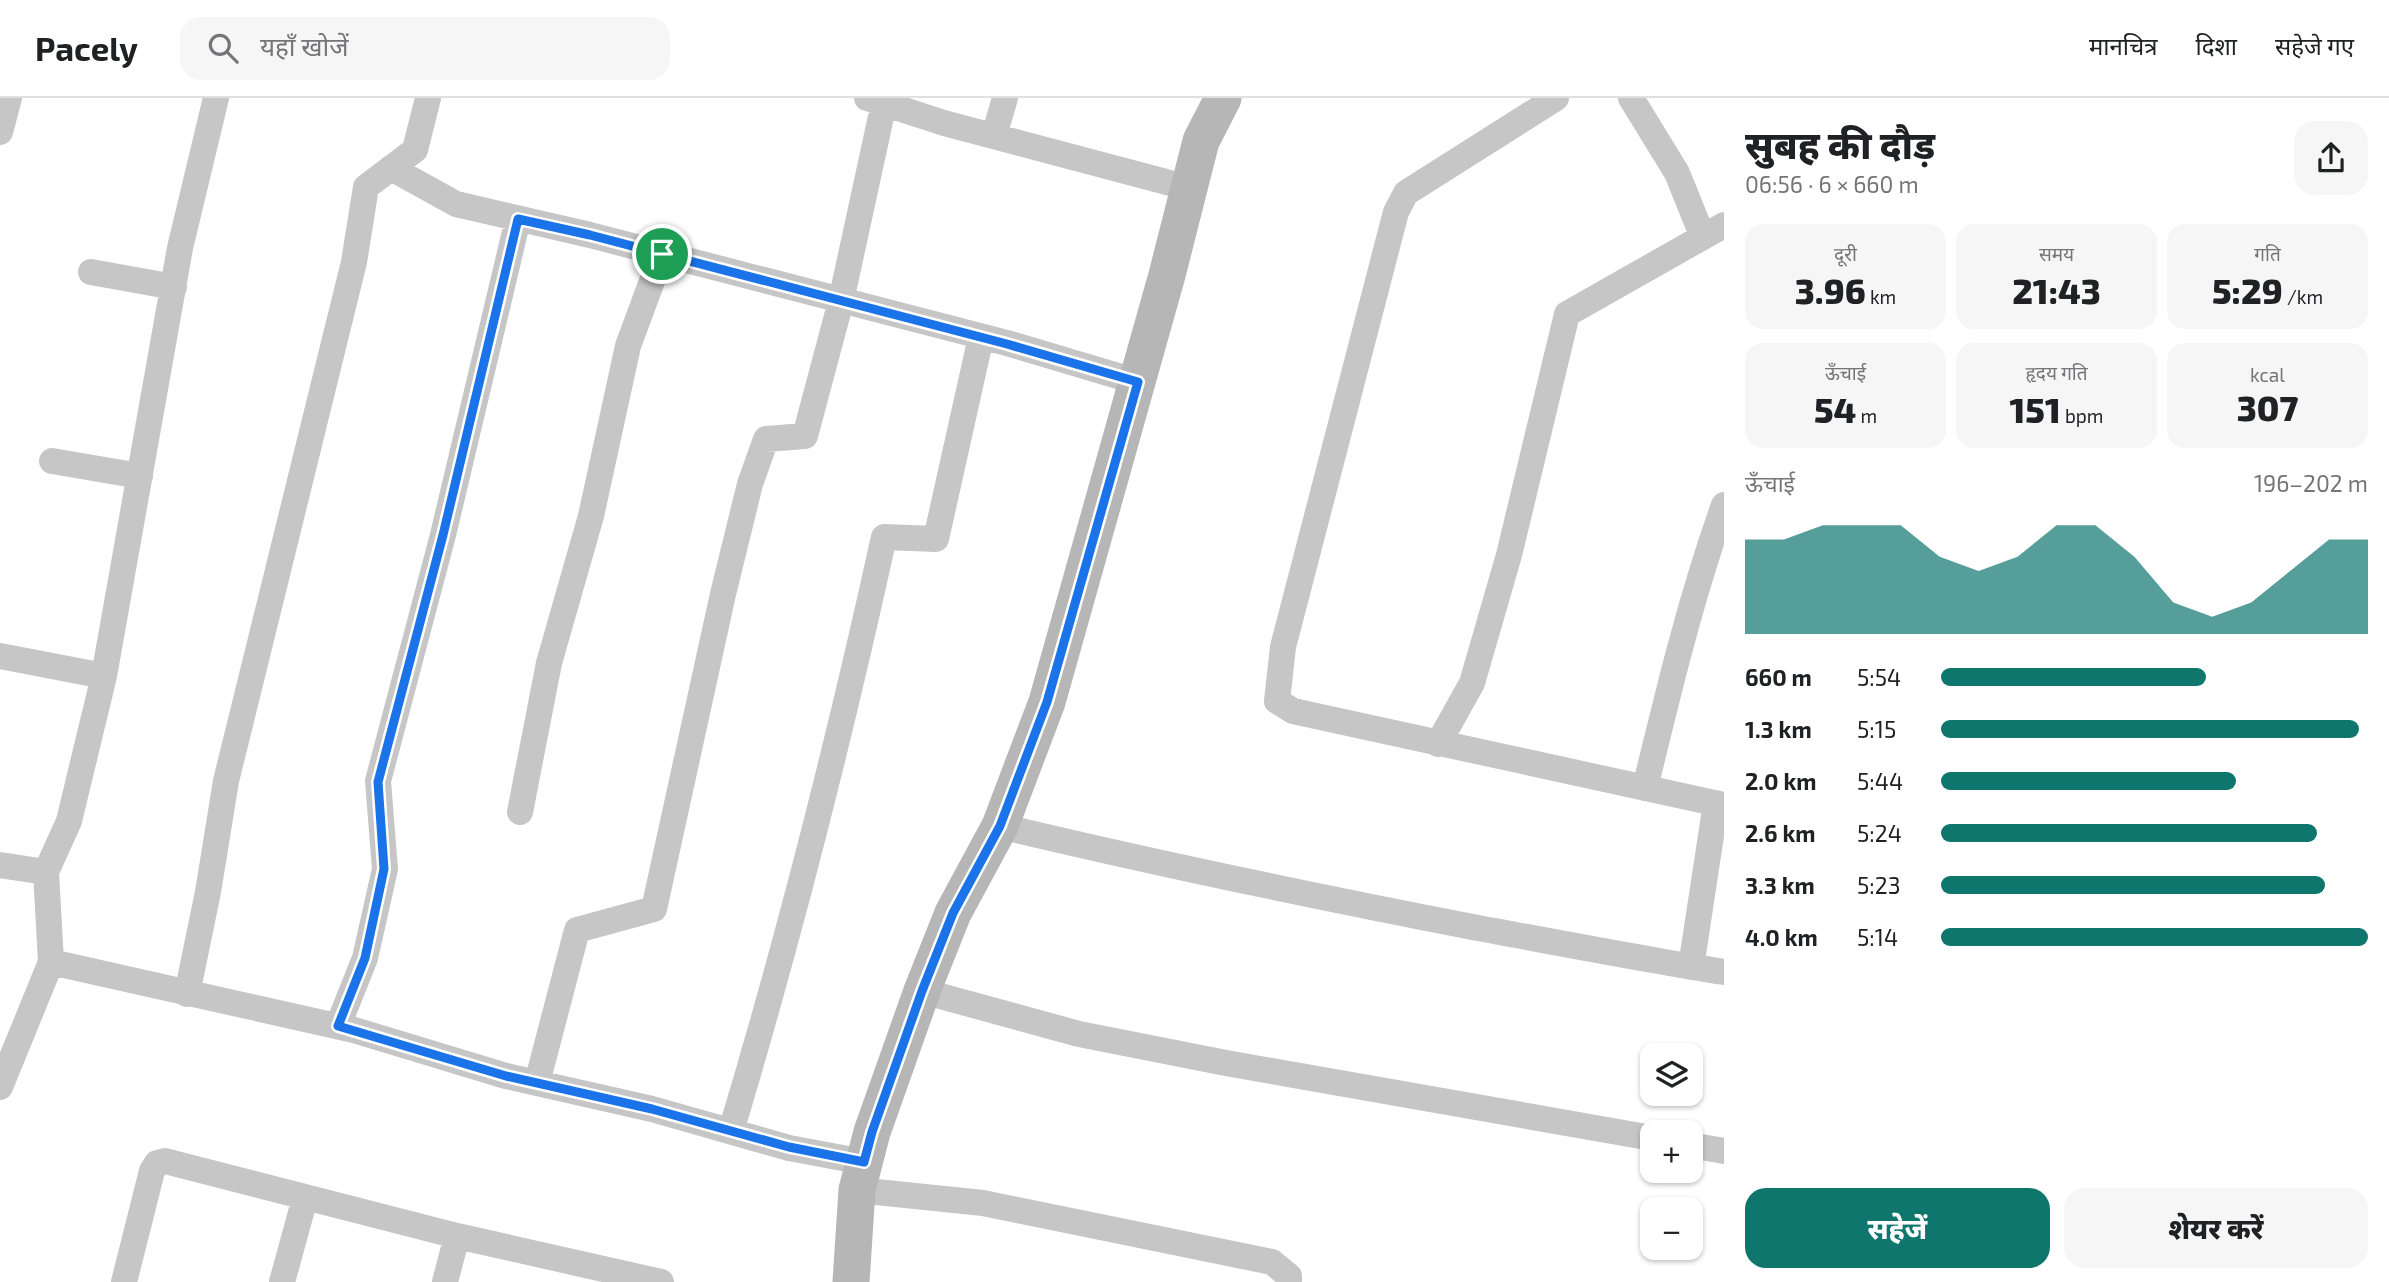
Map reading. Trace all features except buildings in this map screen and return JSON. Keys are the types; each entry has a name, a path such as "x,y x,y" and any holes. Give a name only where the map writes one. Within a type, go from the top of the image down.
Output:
{"street":[{"path":"0,132 9,98"},
{"path":"0,1087 51,962 46,872 69,821 104,676 180,248 216,98"},
{"path":"187,994 208,892 226,781 354,262 366,187 415,150 428,98"},
{"path":"994,136 1005,98"},
{"path":"851,1282 861,1176 872,1132 953,913 1000,826 1047,702 1138,382 1201,141 1223,98"},
{"path":"1556,98 1406,193 1396,212 1283,647 1276,701 1293,711 1720,804 1690,967"},
{"path":"1438,744 1472,683 1509,555 1566,314 1713,230 1631,98"},
{"path":"537,1083 577,930 654,909 750,484 766,439 805,436 841,301 875,101 944,123 1189,188"},
{"path":"391,168 456,204 662,254 981,337 1138,382"},
{"path":"338,1026 365,958 384,869 378,782 446,523 518,219"},
{"path":"520,812 549,663 591,516 628,346 662,254"},
{"path":"91,272 174,287"},
{"path":"731,1131 766,1014 852,686 884,537 936,539 981,337"},
{"path":"52,461 140,476"},
{"path":"1645,788 1673,671 1724,505"},
{"path":"0,656 104,676"},
{"path":"1000,826 1153,863 1312,896 1724,972"},
{"path":"0,865 46,872"},
{"path":"51,962 338,1026 506,1076 652,1109 789,1147 861,1176 1272,1262 1289,1276 1289,1282"},
{"path":"922,991 1079,1034 1640,1136"},
{"path":"1703,1147 1724,1151"},
{"path":"124,1282 152,1171 158,1163 165,1161 613,1276 661,1282"},
{"path":"282,1282 305,1198"},
{"path":"444,1282 457,1236"}],"route":[{"path":"518,219 662,254 1007,344 1138,382 1047,702 1000,826 953,913 922,991 864,1162 789,1147 652,1109 506,1076 338,1026 365,958 384,869 378,782 443,535 518,219"}]}
